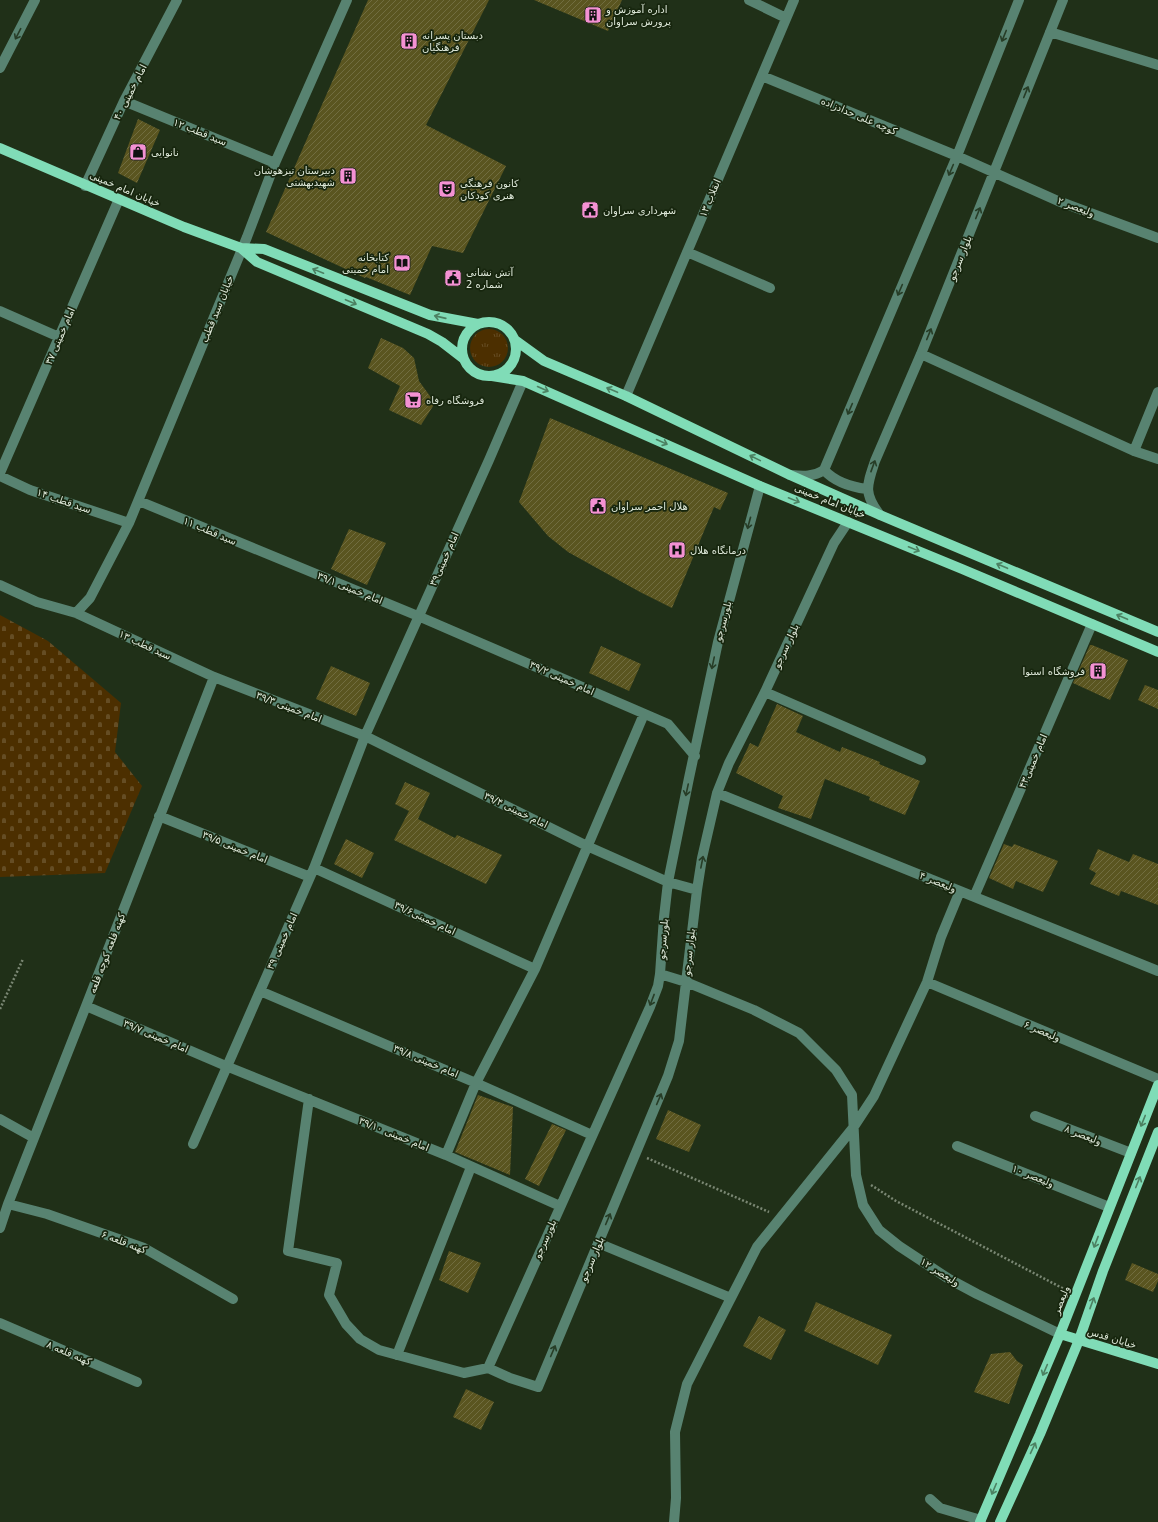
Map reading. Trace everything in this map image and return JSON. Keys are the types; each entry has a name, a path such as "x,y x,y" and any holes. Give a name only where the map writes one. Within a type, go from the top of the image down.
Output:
{"main road":[{"name":"خیابان امام خمینی","path":"0,148 184,227 241,248 264,249 430,315 478,324"},
{"name":"خیابان امام خمینی","path":"241,248 257,262 428,334 442,342 464,359"},
{"path":"486,322 501,324 511,333 515,340 515,356 512,364 507,370 500,374 492,376 475,372 468,366 464,359 462,350 463,342 471,328 478,324 486,322"},
{"name":"خیابان امام خمینی","path":"515,340 544,361 626,396 790,475 880,515 1158,632"},
{"name":"خیابان امام خمینی","path":"492,376 523,380 760,486 1158,652"},
{"name":"ولیعصر","path":"980,1521 1076,1295 1109,1207 1158,1085"},
{"path":"1000,1522 1040,1434 1079,1340 1103,1271 1158,1132"},
{"name":"خیابان قدس","path":"1060,1334 1158,1364"}],"street":[{"path":"0,68 35,0"},
{"name":"امام خمینی ۴۰","path":"86,186 124,101 177,0"},
{"path":"749,0 786,18"},
{"name":"انقلاب ۱۳","path":"626,396 794,0"},
{"path":"790,475 817,475 824,470 957,156 1019,0"},
{"name":"بلوار سرجو","path":"868,489 869,477 875,461 921,354 1063,0"},
{"name":"خیابان سید قطب","path":"76,612 90,598 139,501 275,163 343,2"},
{"path":"1050,32 1158,65"},
{"name":"کوچه علی حدادزاده","path":"762,76 957,156 994,173"},
{"name":"سید قطب ۱۲","path":"124,101 275,163"},
{"name":"ولیعصر ۲","path":"994,173 1058,201 1158,238"},
{"name":"امام خمینی ۳۷","path":"0,473 119,198"},
{"path":"687,252 770,288"},
{"path":"0,311 59,337"},
{"path":"921,354 1134,451 1158,459"},
{"name":"امام خمینی۳۹","path":"364,736 489,460 523,380"},
{"path":"1134,451 1158,392"},
{"path":"824,470 831,478 855,488 868,489 869,500 880,515"},
{"name":"سید قطب ۱۴","path":"0,476 30,490 129,523"},
{"name":"بلورسرجو","path":"488,1368 650,1007 658,986 668,882 718,642 760,486"},
{"name":"سید قطب ۱۱","path":"139,501 281,561"},
{"name":"بلوار سرجو","path":"488,1368 510,1378 538,1387 668,1076 679,1041 697,890 702,858 717,793 729,763 765,692 834,543 848,522"},
{"name":"امام خمینی ۳۹/۱","path":"281,561 418,616"},
{"name":"سید قطب ۱۳","path":"0,585 36,602 76,612 214,677"},
{"name":"امام خمینی ۳۹/۲","path":"418,616 668,724 694,756"},
{"name":"امام خمینی۴۳","path":"974,897 1092,624"},
{"name":"امام خمینی ۳۹/۳","path":"214,677 364,736"},
{"name":"کهنه قلعه کوچه قلعه","path":"0,1228 8,1204 214,677"},
{"path":"765,692 921,760"},
{"path":"446,1156 476,1083 535,969 644,714"},
{"name":"امام خمینی ۳۹/۴","path":"364,736 587,846 668,882 697,890"},
{"name":"امام خمینی ۳۹","path":"193,1144 312,872 364,736"},
{"name":"ولیعصر ۴","path":"717,793 1158,971"},
{"name":"امام خمینی ۳۹/۵","path":"159,816 312,872"},
{"name":"امام خمینی۳۹/۶","path":"312,872 535,969"},
{"path":"674,1522 676,1498 675,1432 687,1384 757,1247 853,1128 874,1096 927,982 941,937 960,891"},
{"name":"ولیعصر ۱۲","path":"660,974 686,982 754,1010 799,1033 836,1070 852,1095 856,1175 863,1205 879,1230 899,1246 956,1283 1060,1334"},
{"name":"ولیعصر ۶","path":"927,982 1158,1079"},
{"name":"امام خمینی ۳۹/۸","path":"260,991 476,1083 592,1135"},
{"name":"امام خمینی ۳۹/۷","path":"86,1006 226,1066"},
{"name":"امام خمینی ۳۹/۱۰","path":"226,1066 446,1156 560,1206"},
{"path":"308,1099 288,1251 336,1263 330,1295 346,1324 360,1339 379,1350 464,1373 488,1368"},
{"name":"ولیعصر ۸","path":"1035,1116 1131,1153"},
{"path":"0,1119 34,1138"},
{"name":"ولیعصر ۱۰","path":"957,1146 1109,1207"},
{"path":"397,1355 471,1167"},
{"name":"کهنه قلعه ۶","path":"8,1204 47,1214 144,1248 232,1299"},
{"path":"598,1243 731,1298"},
{"name":"کهنه قلعه ۸","path":"0,1323 137,1382"},
{"path":"930,1499 940,1508 980,1521"}],"path":[{"path":"0,1009 23,959"},
{"path":"636,1153 780,1217"},
{"path":"856,1175 896,1201 1076,1295"}],"green space":[{"path":"489,329 502,335 508,348 502,361 489,367 476,361 470,348 476,335"},
{"path":"0,615 48,641 121,703 115,752 142,786 105,873 0,877"}],"building":[{"path":"368,0 489,0 426,125 506,166 463,253 432,246 410,295 366,277 365,278 266,232"},
{"name":"اداره آموزش و پرورش سراوان","path":"534,0 622,0 608,31"},
{"name":"نانوایی","path":"138,119 160,130 137,183 118,173"},
{"path":"381,338 403,348 414,358 419,381 435,403 421,425 389,410 400,386 368,368"},
{"name":"هلال احمر سراوان","path":"550,418 728,493 720,510 714,507 672,608 568,552 548,536 519,502"},
{"path":"349,529 386,543 367,585 331,569"},
{"name":"فروشگاه اسنوا","path":"1090,645 1128,660 1110,700 1073,683"},
{"path":"601,646 641,664 629,691 589,673"},
{"path":"331,666 370,683 356,716 316,699"},
{"path":"1145,685 1158,690 1158,709 1138,700"},
{"path":"777,704 803,716 796,732 840,752 842,747 880,762 879,764 920,781 905,815 869,800 870,797 825,779 811,819 778,808 783,796 736,773 750,743 758,747"},
{"path":"405,782 430,793 418,819 455,838 457,835 502,855 486,884 394,840 409,811 395,804"},
{"path":"346,839 374,853 362,878 334,864"},
{"path":"1004,844 1012,847 1014,844 1058,861 1043,892 1016,881 1013,889 989,878"},
{"path":"1098,849 1129,862 1133,854 1158,864 1158,905 1121,891 1119,896 1090,884 1096,873 1089,869"},
{"path":"478,1095 513,1107 510,1175 455,1152"},
{"path":"668,1110 701,1125 689,1152 656,1139"},
{"path":"552,1124 566,1130 539,1186 525,1179"},
{"path":"449,1251 481,1263 468,1293 439,1280"},
{"path":"1132,1263 1158,1274 1158,1281 1153,1292 1125,1280"},
{"path":"816,1302 892,1335 878,1365 804,1331"},
{"path":"759,1316 786,1330 771,1360 743,1346"},
{"path":"1010,1352 1017,1361 1023,1365 1009,1404 974,1392 991,1354"},
{"path":"466,1389 494,1402 481,1430 453,1417"}],"place":[{"name":"اداره آموزش و پرورش سراوان","path":"593,15"},
{"name":"دبستان پسرانه فرهنگیان","path":"409,41"},
{"name":"نانوایی","path":"138,152"},
{"name":"دبیرستان تیزهوشان شهیدبهشتی","path":"348,176"},
{"name":"کانون فرهنگی هنری کودکان","path":"447,189"},
{"name":"شهرداری سراوان","path":"590,210"},
{"name":"کتابخانه امام خمینی","path":"402,263"},
{"name":"آتش نشانی شماره 2","path":"453,278"},
{"name":"فروشگاه رفاه","path":"413,400"},
{"name":"هلال احمر سراوان","path":"598,506"},
{"name":"درمانگاه هلال","path":"677,550"},
{"name":"فروشگاه اسنوا","path":"1098,671"}]}
